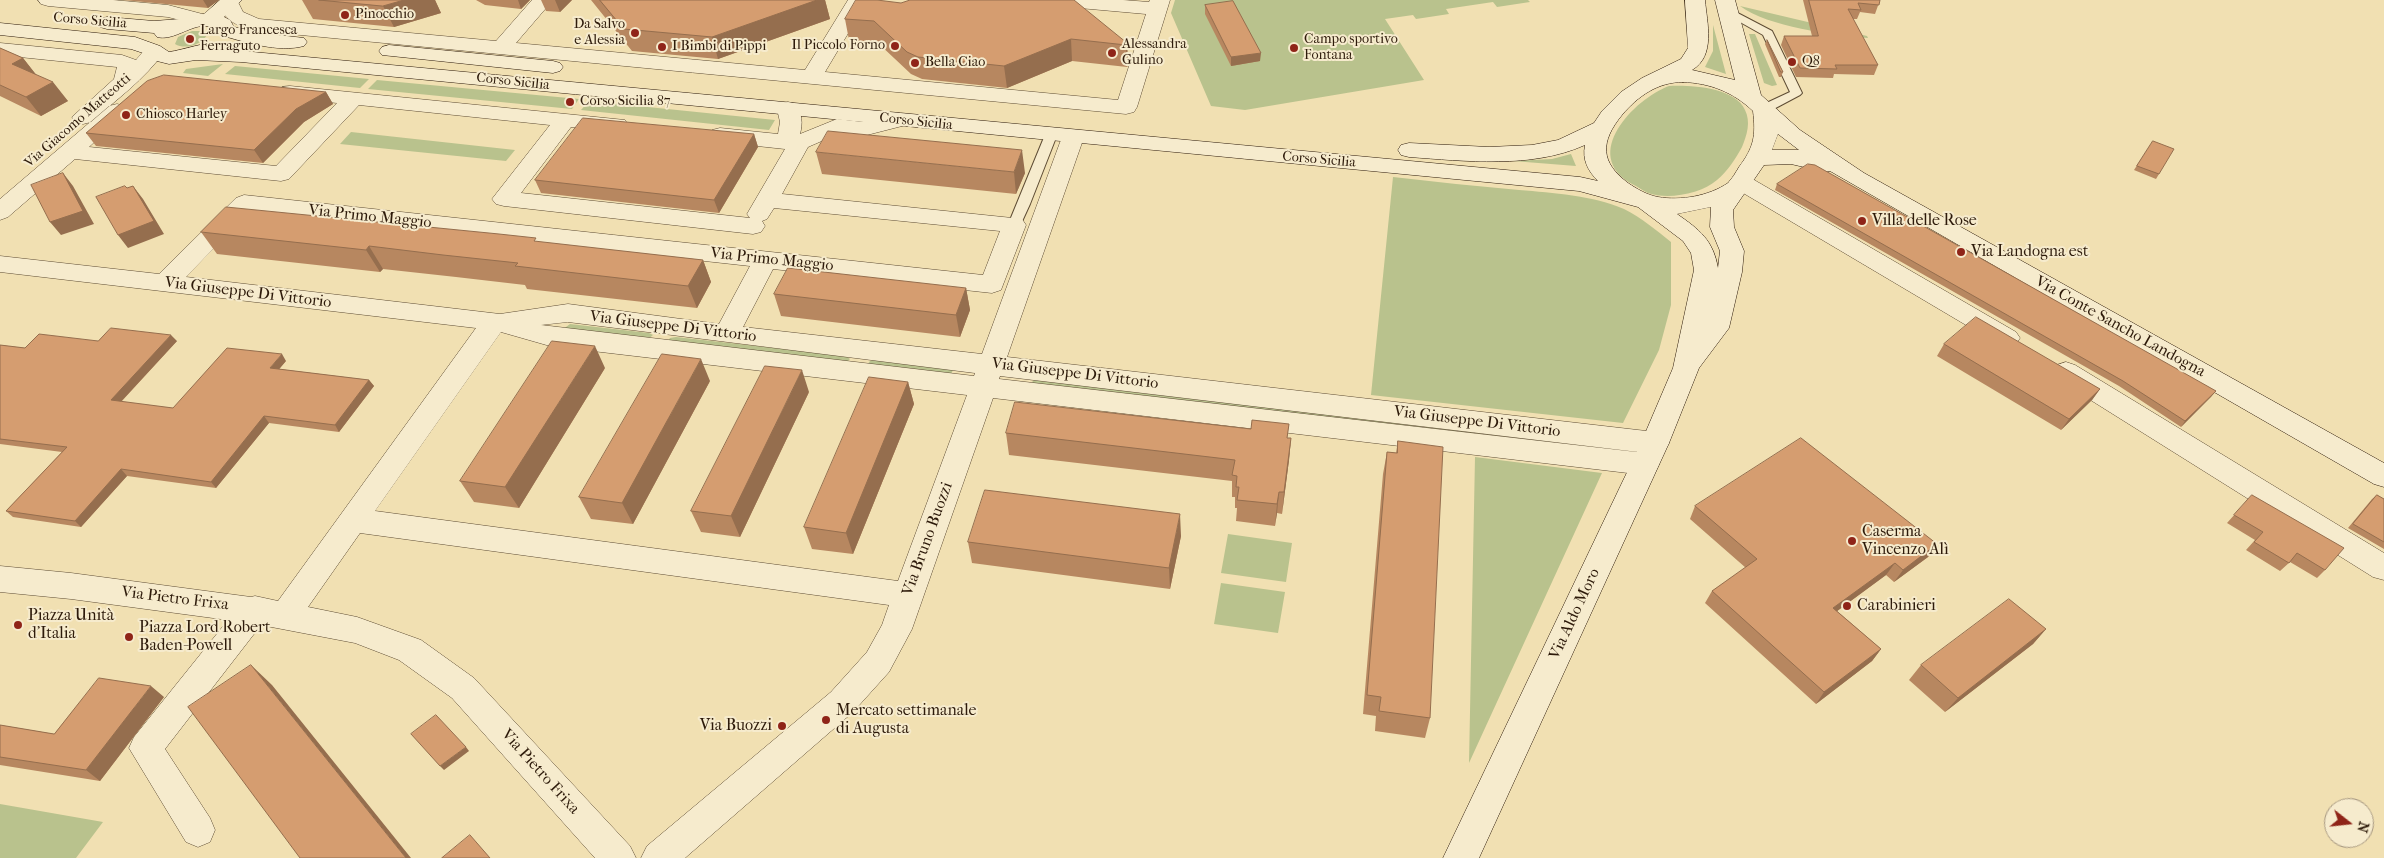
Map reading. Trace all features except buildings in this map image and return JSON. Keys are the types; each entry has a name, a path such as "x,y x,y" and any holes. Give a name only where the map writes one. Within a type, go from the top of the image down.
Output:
{"street":[{"name":"Corso Sicilia","path":"48,0 168,11 219,22 226,26 228,31 261,39 731,84 1062,136 1580,184 1640,201"},
{"path":"502,47 543,0"},
{"path":"811,77 858,0"},
{"path":"231,2 230,11 240,20 259,25 1126,107 1158,4 1057,0"},
{"path":"1686,368 1706,270 1703,252 1691,236 1604,175 1596,163 1594,151 1601,128 1614,112 1645,84 1663,77 1688,63 1698,48 1695,0"},
{"path":"181,25 206,20 231,2"},
{"path":"1686,368 1716,328 1730,272 1732,251 1722,227 1721,210 1756,160 1767,132 1727,6"},
{"name":"Corso Sicilia","path":"0,12 154,27 181,25"},
{"name":"Via Giacomo Matteotti","path":"0,188 124,82 153,51 153,44 158,36 181,25"},
{"name":"Corso Sicilia","path":"0,29 135,43 169,58 196,54 247,57 788,109 989,110 1446,153 1543,150 1566,145 1601,128"},
{"path":"196,54 218,44 228,31"},
{"path":"0,49 127,62 128,67 124,82"},
{"path":"731,84 773,74"},
{"path":"1663,77 1701,77 1718,81 1757,102 1785,129 1856,178"},
{"path":"700,133 793,143 837,126 863,129 897,110 873,83"},
{"name":"Via Giacomo Matteotti","path":"0,212 140,90 155,84"},
{"path":"267,90 633,126"},
{"path":"70,152 281,174 354,98"},
{"path":"989,110 1034,98"},
{"path":"736,256 767,200 793,143 792,116 788,109"},
{"name":"Via Primo Maggio","path":"565,120 504,199 753,226"},
{"name":"Via Bruno Buozzi","path":"659,858 842,702 878,662 896,629 987,376 1062,136"},
{"path":"1756,160 1772,156 1808,158 1856,178"},
{"name":"Via Conte Sancho Landogna","path":"1856,178 2384,476"},
{"path":"1640,201 1683,206 1704,203 1738,185"},
{"path":"1738,185 2108,396 2193,452 2384,568"},
{"path":"767,200 1014,225"},
{"name":"Via Primo Maggio","path":"165,284 244,203 992,284 1014,225"},
{"path":"726,334 766,260"},
{"name":"Via Giuseppe Di Vittorio","path":"0,264 495,322 550,337 987,376 1650,453"},
{"name":"Via Giuseppe Di Vittorio","path":"495,322 568,313 726,334 987,376"},
{"path":"285,615 495,322"},
{"name":"Via Aldo Moro","path":"1461,858 1650,453 1686,368"},
{"path":"353,520 908,595"},
{"name":"Via Pietro Frixa","path":"0,579 255,609 357,630 410,650 463,688 618,858"},
{"path":"198,830 146,748 255,609"}],"lane":[{"path":"1727,6 1768,33 1796,93 1757,102"},
{"path":"1014,225 1062,136"}],"green space":[{"name":"Campo sportivo Fontana","path":"1175,0 1528,0 1530,2 1497,7 1493,2 1446,9 1449,14 1416,19 1413,15 1385,19 1424,80 1245,110 1211,106 1171,13"},
{"path":"1740,6 1867,36 1868,38 1837,35 1784,25 1752,13"},
{"path":"1713,25 1726,74 1705,67 1713,51"},
{"path":"192,31 199,31 207,35 192,46 183,47 175,44 178,37"},
{"path":"1749,34 1755,34 1777,85 1772,86 1764,83"},
{"path":"223,64 208,76 183,73 186,69"},
{"path":"235,66 369,79 360,88 225,74"},
{"path":"377,80 579,99 572,109 368,89"},
{"path":"1669,86 1700,87 1732,96 1740,102 1745,110 1748,124 1742,147 1731,165 1717,180 1702,189 1674,196 1648,193 1632,184 1617,172 1611,158 1612,144 1618,129 1628,115 1655,93"},
{"path":"589,101 775,120 769,130 581,110"},
{"path":"351,132 515,150 506,161 340,144"},
{"path":"1571,154 1576,166 1513,161 1552,159"},
{"path":"1393,177 1559,194 1599,201 1624,209 1649,224 1671,242 1671,305 1659,350 1623,423 1371,395"},
{"path":"570,324 653,335 647,340 562,330"},
{"path":"676,337 846,356 850,359 846,363 668,341 670,338"},
{"path":"876,359 953,370 951,374 867,365 870,361"},
{"path":"1035,379 1608,445 1611,449 1605,451 1034,385 1032,382"},
{"path":"1475,457 1602,473 1469,763"},
{"path":"1228,534 1292,543 1286,582 1221,573"},
{"path":"1221,583 1285,592 1278,633 1214,624"},
{"path":"0,804 103,822 76,858 0,858"}],"place":[{"name":"Pinocchio","path":"345,15"},
{"name":"Da Salvo e Alessia","path":"635,33"},
{"name":"Largo Francesca Ferraguto","path":"190,39"},
{"name":"Il Piccolo Forno","path":"895,46"},
{"name":"I Bimbi di Pippi","path":"662,47"},
{"name":"Campo sportivo Fontana","path":"1294,48"},
{"name":"Alessandra Gulino","path":"1112,53"},
{"name":"Q8","path":"1792,62"},
{"name":"Bella Ciao","path":"915,63"},
{"name":"Corso Sicilia 87","path":"570,102"},
{"name":"Chiosco Harley","path":"126,115"},
{"name":"Villa delle Rose","path":"1862,221"},
{"name":"Via Landogna est","path":"1961,252"},
{"name":"Caserma Vincenzo Alì","path":"1852,541"},
{"name":"Carabinieri","path":"1847,606"},
{"name":"Piazza Unità d'Italia","path":"18,625"},
{"name":"Piazza Lord Robert Baden-Powell","path":"129,637"},
{"name":"Mercato settimanale di Augusta","path":"826,720"},
{"name":"Via Buozzi","path":"782,726"}]}
